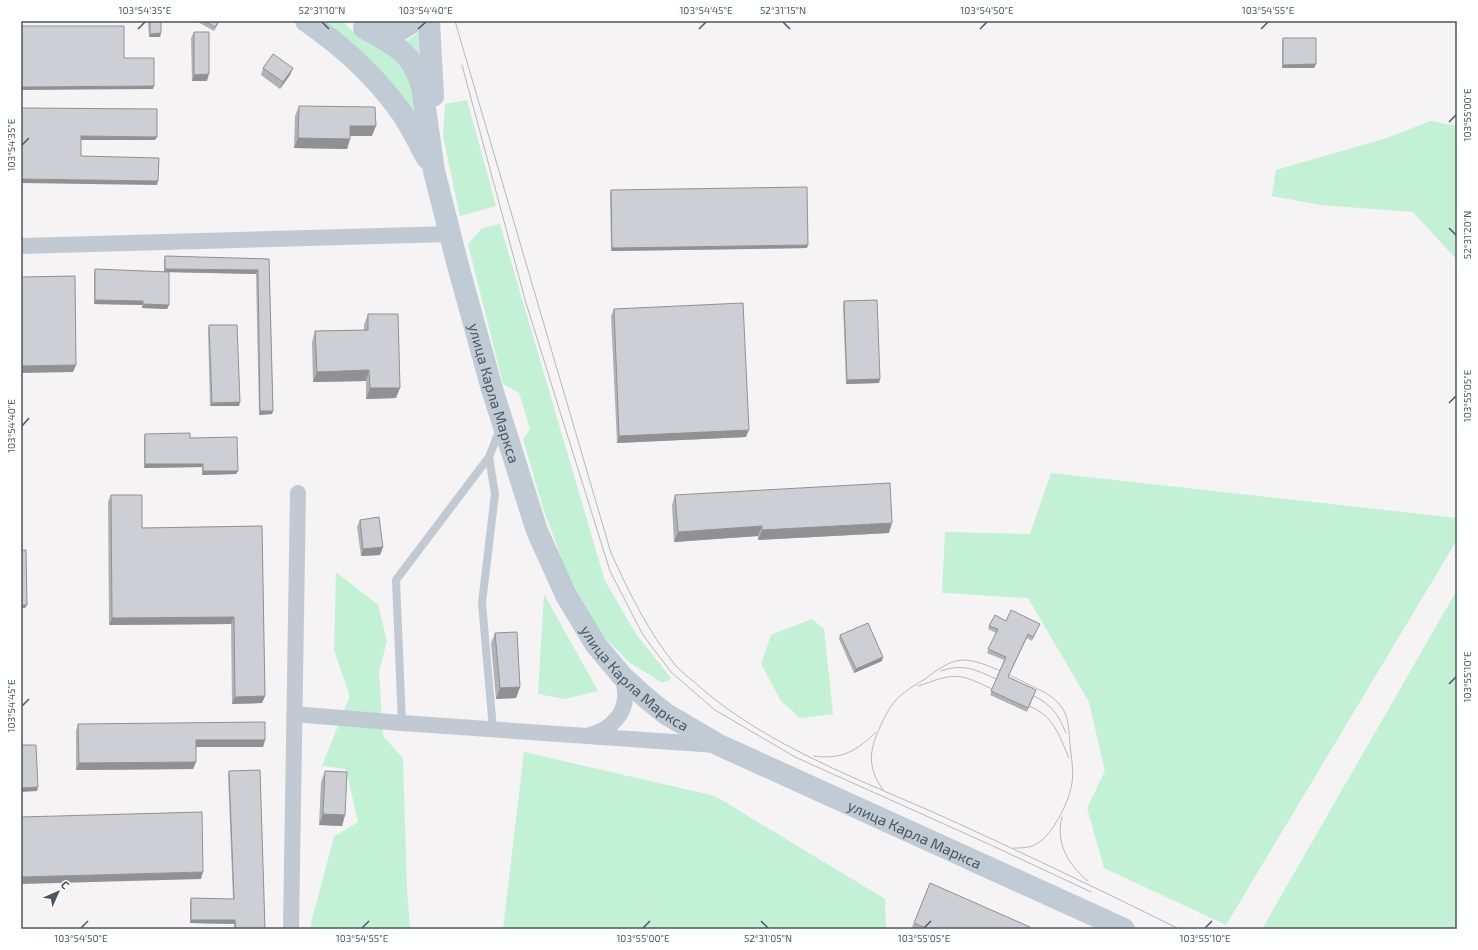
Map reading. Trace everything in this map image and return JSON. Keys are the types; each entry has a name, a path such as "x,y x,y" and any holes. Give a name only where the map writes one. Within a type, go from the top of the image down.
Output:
{"street":[{"path":"306,21 343,50 383,89 401,112 434,171"},
{"path":"361,25 374,32 384,34 404,28 412,21"},
{"name":"улица Карла Маркса","path":"429,21 433,83 434,171"},
{"name":"улица Карла Маркса","path":"361,25 402,51 416,68 422,87 434,171 450,234 492,389 537,531 566,595 596,645 622,676 666,714 719,745 1124,929"},
{"path":"21,246 450,234"},
{"path":"291,929 298,493"},
{"path":"584,736 600,732 610,727 619,716 626,693 622,676"},
{"path":"294,714 719,745"}],"lane":[{"path":"402,723 396,580 489,457 503,422"},
{"path":"489,457 495,494 482,603 493,729"}],"green space":[{"path":"325,21 343,21 357,36 408,65 416,120"},
{"path":"420,28 424,70 406,41 415,35"},
{"path":"467,100 496,206 460,216 443,136 445,104"},
{"path":"1430,121 1457,126 1457,260 1413,212 1320,205 1272,196 1276,170 1387,138"},
{"path":"500,224 605,581 636,634 671,678 668,681 661,682 630,663 601,634 567,573 544,511 523,439 530,429 519,393 503,384 468,244 482,228"},
{"path":"1051,473 1457,518 1457,540 1226,925 1104,868 1087,808 1105,771 1089,702 1028,598 942,593 945,532 1030,534"},
{"path":"336,572 378,605 387,641 379,671 383,736 403,758 407,890 410,929 312,929 311,923 334,837 358,822 346,769 322,766 350,696 334,650"},
{"path":"1457,590 1457,925 1453,929 1262,929"},
{"path":"544,594 598,691 565,699 538,694"},
{"path":"812,619 824,629 833,714 800,718 781,701 761,664 771,635"},
{"path":"524,752 715,796 885,899 886,929 503,929"}],"building":[{"path":"150,21 161,21 161,33 150,34"},
{"path":"204,21 219,21 215,27"},
{"path":"21,26 124,26 124,58 154,58 154,86 21,87"},
{"path":"194,32 209,32 209,74 194,75"},
{"path":"1283,38 1316,38 1316,64 1283,65"},
{"path":"273,54 293,68 283,82 263,68"},
{"path":"299,106 375,107 376,126 350,126 350,139 298,138"},
{"path":"21,108 157,109 157,137 81,136 81,156 159,158 158,181 21,179"},
{"path":"807,187 808,245 612,248 611,190"},
{"path":"165,256 269,259 273,411 260,411 258,270 165,269"},
{"path":"95,269 169,272 169,305 143,304 143,301 95,300"},
{"path":"75,276 76,365 21,366 21,277"},
{"path":"877,300 880,379 847,380 844,301"},
{"path":"743,303 749,430 619,436 614,309"},
{"path":"368,314 398,314 400,388 370,388 369,370 317,372 315,331 368,330"},
{"path":"209,325 237,325 240,402 212,403"},
{"path":"190,433 190,438 237,437 238,471 203,471 203,464 145,464 145,434"},
{"path":"890,483 892,523 762,530 762,526 678,532 675,495"},
{"path":"111,495 142,495 142,528 262,526 265,696 235,697 234,617 112,618"},
{"path":"379,517 383,547 363,549 360,520"},
{"path":"21,550 26,550 27,605 21,605"},
{"path":"1011,610 1040,624 1033,637 1028,634 1008,677 1036,690 1028,708 991,691 1006,657 988,649 998,629 989,626 995,615 1006,621"},
{"path":"868,623 883,657 856,669 840,635"},
{"path":"517,632 520,687 500,688 495,633"},
{"path":"265,722 265,740 196,740 196,762 79,763 78,724"},
{"path":"21,745 36,745 38,787 21,788"},
{"path":"260,770 265,929 236,929 235,920 191,920 191,898 234,899 229,771"},
{"path":"325,771 347,772 345,815 323,814"},
{"path":"202,812 203,872 21,877 21,817"},
{"path":"930,883 1030,927 1029,929 928,929 914,923"}],"tram line":[{"path":"455,21 611,553 648,626 676,666 729,710 787,745 850,776 1033,858 1179,929"},
{"path":"462,65 526,303 610,571 643,635 671,672 715,710 795,757 1091,892"},
{"path":"883,790 874,774 871,759 872,751 876,736 883,720 895,701 909,689 952,662 962,660 971,661 992,667 1044,692 1055,700 1062,708 1068,722 1073,778 1063,810 1052,828 1039,842 1025,848 1014,848"},
{"path":"941,671 956,668 970,669 976,670 996,679"},
{"path":"918,686 945,677 956,676 970,679 992,689"},
{"path":"1034,696 1054,711 1066,733"},
{"path":"1029,706 1044,715 1055,727 1069,758"},
{"path":"814,756 832,757 848,753 869,739 876,732"},
{"path":"1062,817 1060,835 1065,852 1075,868 1088,881"}]}
